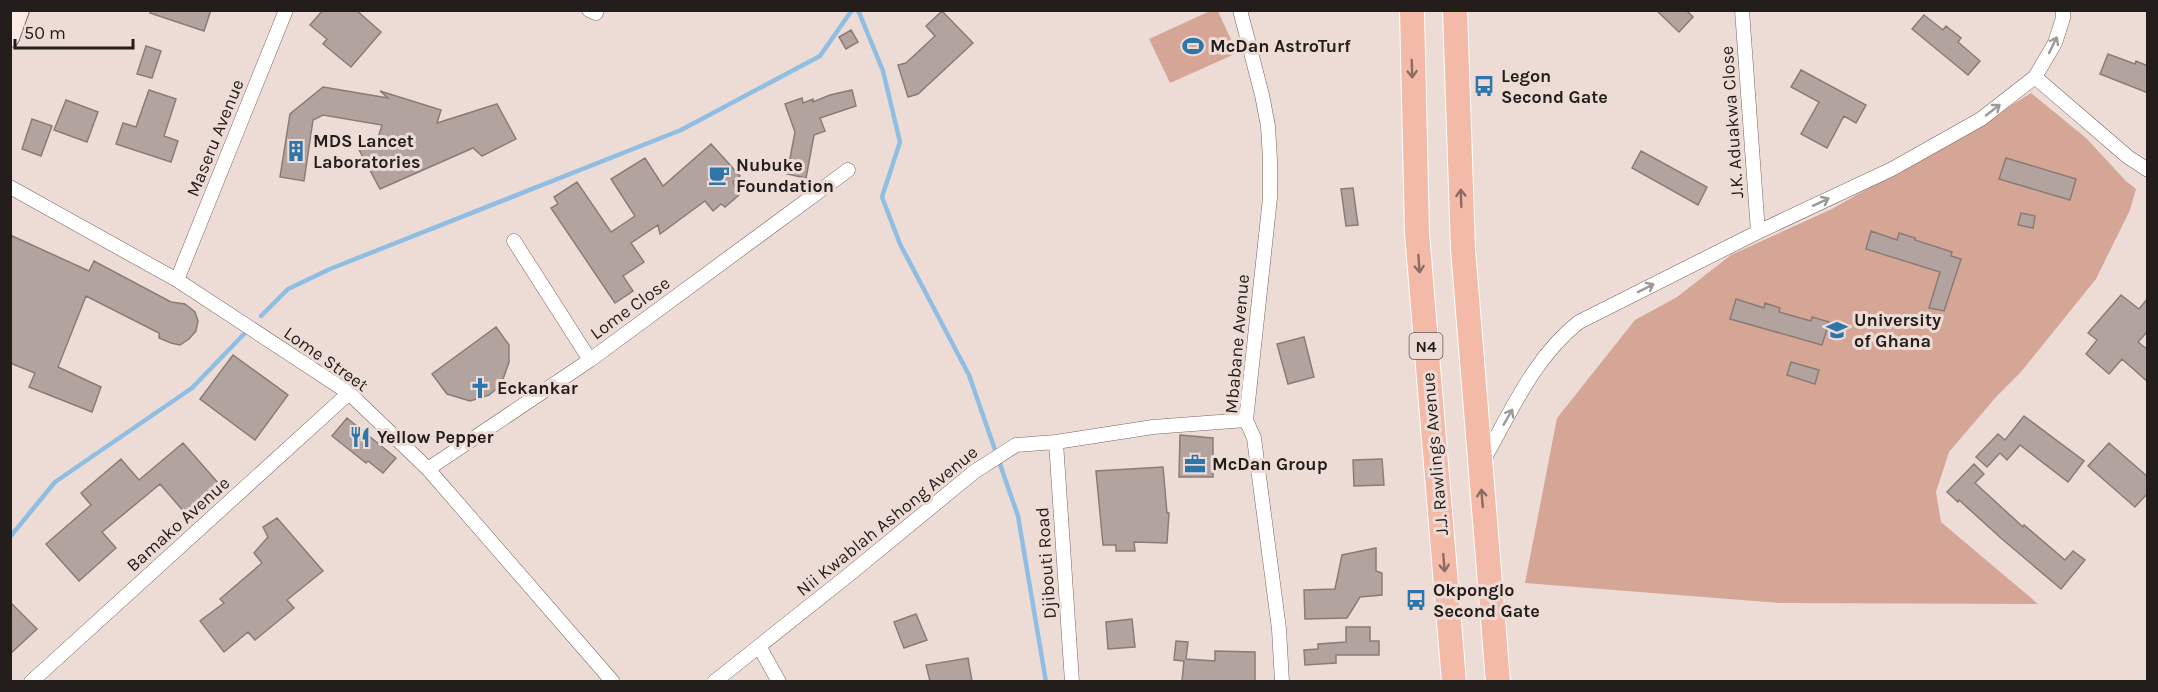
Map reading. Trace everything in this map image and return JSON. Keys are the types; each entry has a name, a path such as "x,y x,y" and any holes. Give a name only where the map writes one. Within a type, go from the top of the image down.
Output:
{"highway":[{"name":"J.J. Rawlings Avenue","path":"1412,10 1417,233 1454,681"},
{"name":"N4","path":"1455,10 1463,249 1498,681"}],"street":[{"path":"10,38 20,10"},
{"name":"Maseru Avenue","path":"177,280 286,10"},
{"name":"Mbabane Avenue","path":"1240,10 1251,47 1268,126 1270,198 1246,420 1254,438 1279,628 1282,681"},
{"name":"J.K. Aduakwa Close","path":"1742,10 1758,232"},
{"path":"1479,468 1540,361 1568,330 1579,322 1758,232 1892,169 1981,118 2035,77 2055,43 2063,18 2063,10"},
{"path":"2035,77 2128,157 2148,170"},
{"name":"Lome Close","path":"428,469 590,360 848,170"},
{"name":"Lome Street","path":"10,188 177,280 349,393 428,469 613,681"},
{"path":"514,241 590,360"},
{"name":"Bamako Avenue","path":"31,681 349,393"},
{"name":"Nii Kwablah Ashong Avenue","path":"714,681 974,472 1016,445 1056,442 1153,427 1246,420"},
{"name":"Djibouti Road","path":"1056,442 1072,681"},
{"path":"759,646 779,681"}],"shaded area":[{"name":"McDan AstroTurf","path":"1210,11 1218,11 1237,53 1170,83 1149,39"},
{"path":"2031,93 2086,138 2136,189 2130,210 2096,279 2020,373 1996,397 1949,452 1936,492 1941,522 2038,604 1780,603 1525,583 1557,418 1635,320 1677,297 1731,255 1832,209"}],"building":[{"path":"151,10 211,10 204,31 150,13"},
{"path":"323,10 356,10 381,32 351,67 323,44 327,39 310,25"},
{"path":"1656,10 1686,10 1693,17 1679,32"},
{"path":"942,11 973,43 918,94 908,97 898,65 906,63 935,36 926,26"},
{"path":"1924,15 1943,30 1946,26 1961,38 1958,42 1980,61 1968,75 1912,29"},
{"path":"851,30 858,42 846,49 839,37"},
{"path":"146,46 161,51 152,78 137,74"},
{"path":"2108,54 2135,64 2136,61 2148,66 2148,93 2100,74"},
{"path":"1801,70 1866,105 1856,123 1844,116 1827,148 1801,134 1819,102 1791,87"},
{"path":"323,87 388,98 380,91 441,110 437,123 497,104 516,139 482,156 473,148 380,189 357,146 375,148 382,125 323,115 313,120 304,181 280,177 290,114"},
{"path":"149,90 176,99 164,136 178,141 171,162 116,144 123,123 136,127"},
{"path":"852,90 856,106 820,118 825,131 814,135 806,178 787,174 795,132 785,104 802,98 803,103 813,99 813,102"},
{"path":"66,100 98,112 87,142 54,130"},
{"path":"32,119 52,126 41,156 22,149"},
{"path":"711,144 740,176 733,182 739,195 725,207 721,204 713,211 705,201 660,234 658,225 631,243 644,262 623,276 633,291 615,303 551,208 558,204 554,197 577,182 611,232 635,216 611,179 645,158 663,186"},
{"path":"1641,151 1707,187 1698,205 1632,168"},
{"path":"2006,158 2076,179 2070,200 1999,179"},
{"path":"1353,188 1358,225 1346,226 1341,189"},
{"path":"2021,213 2035,216 2033,228 2018,225"},
{"path":"1871,231 1897,240 1899,233 1952,252 1951,256 1961,259 1944,311 1929,308 1940,272 1866,249"},
{"path":"10,235 89,271 94,261 171,302 185,304 195,312 198,321 196,331 180,345 171,343 159,338 159,333 86,296 58,367 101,387 92,412 29,387 35,373 10,363"},
{"path":"2121,295 2139,309 2148,298 2148,331 2138,342 2148,350 2148,382 2122,359 2109,374 2086,354 2097,340 2088,333"},
{"path":"1736,299 1764,308 1765,303 1780,308 1779,312 1811,321 1812,317 1829,322 1822,345 1730,319"},
{"path":"496,327 509,345 509,362 501,385 489,395 470,401 447,394 432,374"},
{"path":"1304,337 1314,377 1288,384 1277,344"},
{"path":"233,355 288,395 255,440 200,399"},
{"path":"1791,362 1819,370 1815,384 1787,375"},
{"path":"2024,416 2084,461 2068,482 2020,445 2007,460 2000,453 1987,467 1976,457 1998,434 2005,440"},
{"path":"347,418 396,458 383,473 368,461 366,463 332,436"},
{"path":"1180,435 1213,438 1213,477 1179,477"},
{"path":"183,443 219,484 185,513 160,484 102,532 116,548 79,581 46,544 91,505 81,493 121,459 139,480"},
{"path":"2109,443 2148,477 2148,493 2135,507 2088,466"},
{"path":"1382,459 1384,485 1354,486 1353,460"},
{"path":"1974,464 1984,474 1975,483 2023,527 2024,525 2065,560 2073,551 2085,560 2061,589 1947,492"},
{"path":"1163,467 1167,513 1169,513 1167,543 1134,542 1135,551 1116,551 1116,545 1103,545 1096,471"},
{"path":"277,518 323,571 287,600 294,608 255,640 248,632 224,652 200,621 224,603 220,599 262,563 254,553 268,537 263,527"},
{"path":"1376,548 1376,571 1382,573 1382,595 1360,597 1347,618 1305,619 1304,590 1335,589 1342,555"},
{"path":"10,602 37,629 10,654"},
{"path":"916,614 927,640 904,648 894,622"},
{"path":"1132,619 1135,647 1108,649 1106,622"},
{"path":"1346,627 1370,627 1370,641 1379,641 1379,655 1336,655 1336,663 1305,665 1304,650 1318,649 1318,644 1346,642"},
{"path":"1176,641 1188,642 1186,659 1215,661 1215,651 1255,652 1255,681 1182,681 1184,661 1174,660"},
{"path":"968,658 972,681 930,681 926,665"}],"waterway":[{"path":"261,316 288,289 330,269 681,130 820,56 852,10"},
{"path":"858,10 883,71 900,142 882,197 900,244 969,375 1018,516 1046,682"},
{"path":"10,537 55,482 192,388 244,334"}],"place":[{"name":"McDan AstroTurf","path":"1193,46"},
{"name":"Legon Second Gate","path":"1484,86"},
{"name":"MDS Lancet Laboratories","path":"296,151"},
{"name":"Nubuke Foundation","path":"719,175"},
{"name":"University of Ghana","path":"1837,330"},
{"name":"Eckankar","path":"480,388"},
{"name":"Yellow Pepper","path":"360,437"},
{"name":"McDan Group","path":"1195,464"},
{"name":"Okponglo Second Gate","path":"1416,600"}]}
